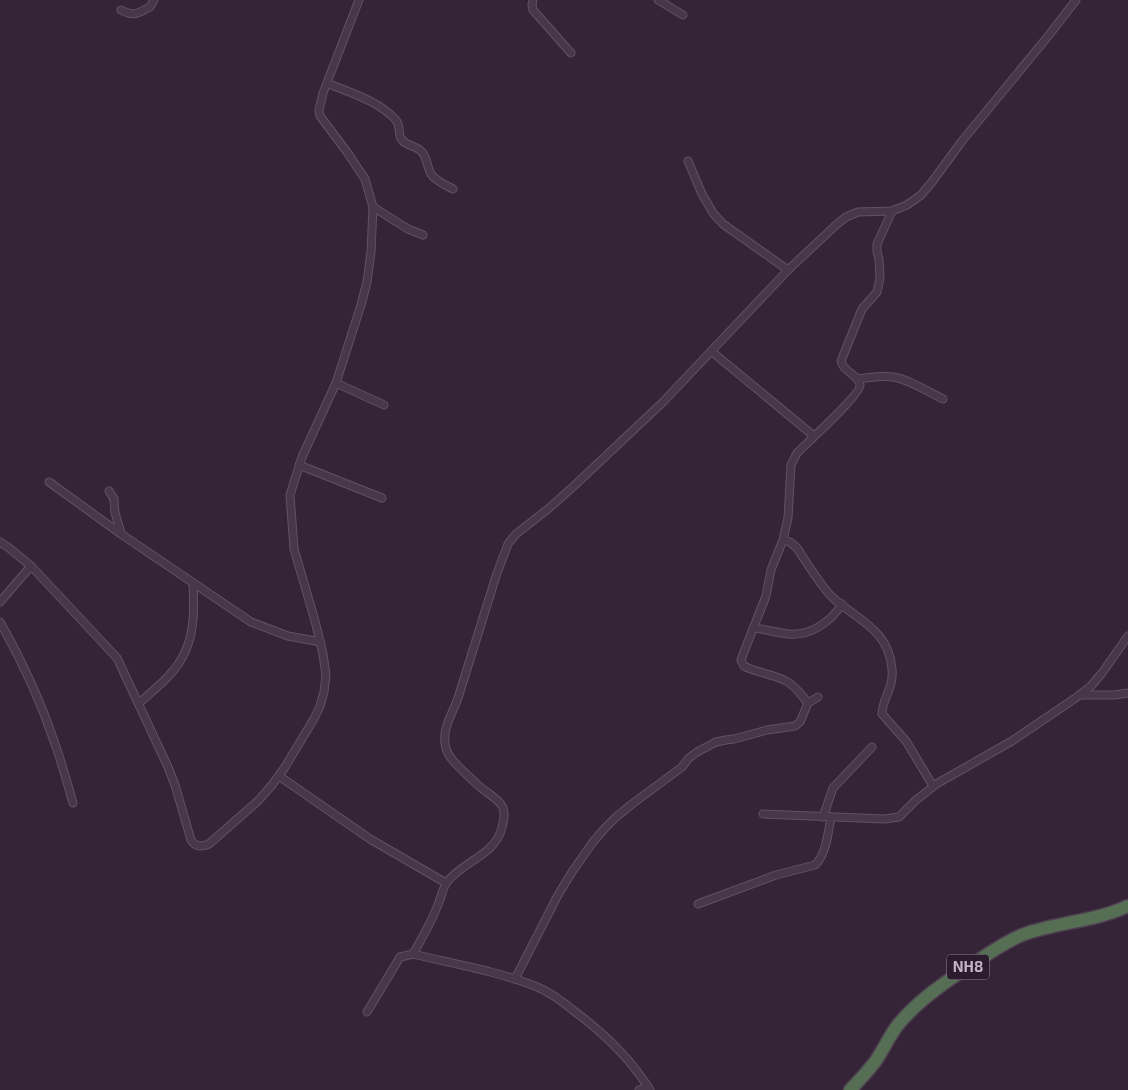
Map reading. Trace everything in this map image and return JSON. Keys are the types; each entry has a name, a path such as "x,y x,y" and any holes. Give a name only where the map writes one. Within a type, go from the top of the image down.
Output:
{"highway":[{"name":"NH8","path":"850,1090 867,1072 906,1016 937,989 967,967 1023,935 1051,926 1109,914 1128,906"}],"street":[{"path":"121,10 134,14 150,7 154,0"},
{"path":"0,542 31,566 113,653 139,703 168,767 192,843 206,846 258,801 279,776 320,706 324,692 326,675 321,642 294,549 290,496 307,443 336,383 343,364 367,282 371,252 373,207 365,179 320,116 318,110 359,0"},
{"path":"533,0 533,10 571,53"},
{"path":"658,0 682,15"},
{"path":"413,954 434,914 446,883 491,846 500,834 502,826 504,814 500,804 449,757 445,748 444,736 446,725 454,711 497,573 508,544 516,534 555,503 662,402 788,270 846,217 858,212 892,211 907,205 921,195 962,141 1076,0"},
{"path":"327,83 372,101 394,117 399,123 400,137 403,141 422,152 434,177 453,189"},
{"path":"688,161 702,194 713,213 723,224 788,270"},
{"path":"373,207 423,235"},
{"path":"808,703 786,681 748,668 741,660 766,596 771,570 783,540 788,518 791,465 797,453 835,417 860,389 857,379 845,370 841,361 862,309 877,292 880,278 879,259 876,252 877,244 892,211"},
{"path":"711,351 814,436"},
{"path":"857,379 893,377 909,382 943,399"},
{"path":"336,383 384,405"},
{"path":"299,465 382,498"},
{"path":"49,482 121,534 252,622 288,636 321,642"},
{"path":"109,491 114,499 115,513 121,534"},
{"path":"783,540 790,542 797,548 833,598 872,626 884,642 890,656 892,671 891,686 882,708 882,714 906,741 933,786"},
{"path":"0,602 31,566"},
{"path":"139,703 176,668 186,651 192,630 194,583"},
{"path":"753,628 789,634 802,634 819,627 832,618 842,604"},
{"path":"0,622 20,657 39,703 55,744 74,803"},
{"path":"763,814 884,820 897,818 933,786 1012,741 1080,695 1102,674 1128,636"},
{"path":"1080,695 1128,694"},
{"path":"515,979 558,895 572,872 593,842 615,818 682,767 697,752 716,742 767,730 795,726 800,722 808,703 818,697"},
{"path":"823,817 834,788 872,747"},
{"path":"279,776 370,839 446,883"},
{"path":"698,904 776,875 815,865 825,847 831,816"},
{"path":"366,1012 400,957 413,954 515,979 553,995 592,1024 641,1075 649,1088 639,1090"}]}
